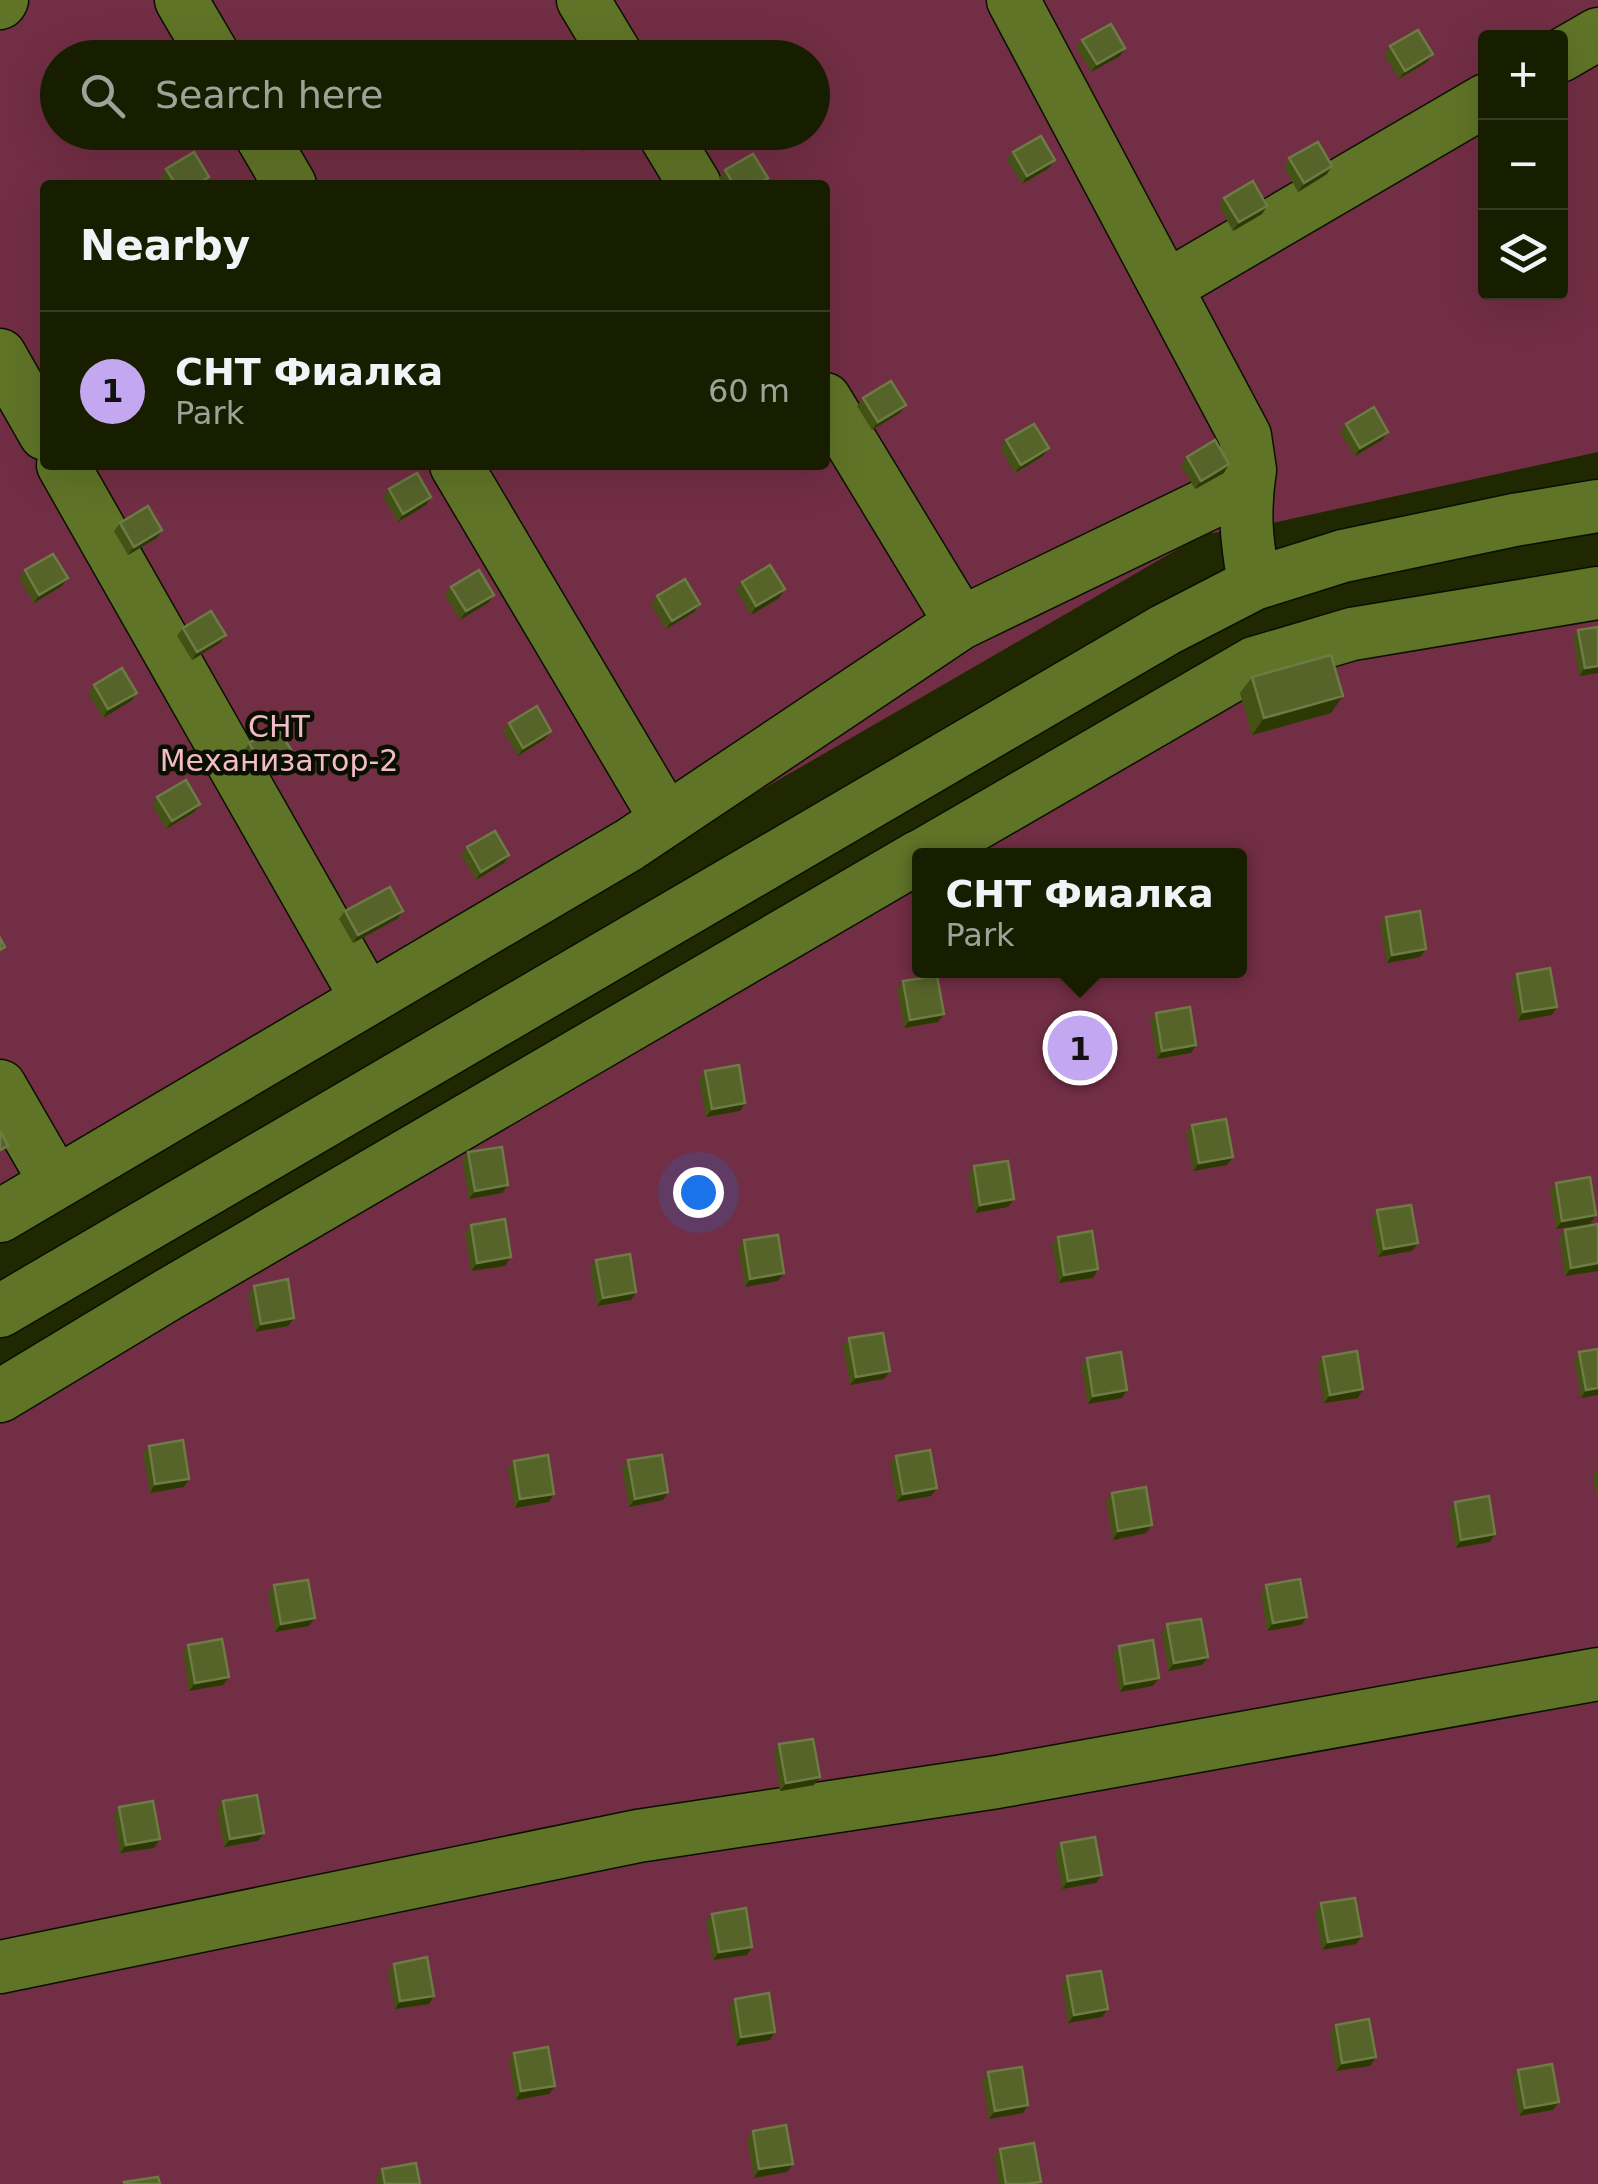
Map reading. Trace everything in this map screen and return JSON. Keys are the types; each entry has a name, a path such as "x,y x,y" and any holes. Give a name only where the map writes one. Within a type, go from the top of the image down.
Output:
{"street":[{"path":"180,0 204,40"},
{"path":"583,0 607,40"},
{"path":"1013,0 1245,436 1250,470 1245,529 1254,584"},
{"path":"1568,51 1598,34"},
{"path":"1166,287 1478,105"},
{"path":"270,150 287,180"},
{"path":"675,150 692,180"},
{"path":"0,355 40,425"},
{"path":"830,407 961,623"},
{"path":"66,470 367,999"},
{"path":"459,470 666,819"},
{"path":"0,1216 629,844 961,623 1222,497 1250,470"},
{"path":"0,1311 1148,640 1254,584 1343,556 1598,506"},
{"path":"934,848 1254,663 1352,634 1598,593"},
{"path":"0,1396 912,861"},
{"path":"0,1086 56,1183"},
{"path":"0,1967 638,1836 998,1782 1598,1674"}],"green space":[{"name":"СНТ Механизатор-2","path":"0,0 1598,0 1598,452 1245,529 1204,534 0,1230"},
{"path":"1598,574 1598,2184 0,2184 0,1384 1123,712"}],"building":[{"path":"1111,24 1125,48 1097,64 1082,40"},
{"path":"1418,30 1433,54 1405,71 1390,46"},
{"path":"1041,136 1055,160 1027,176 1013,152"},
{"path":"1318,142 1332,166 1304,183 1289,158"},
{"path":"194,152 209,177 173,180 166,169"},
{"path":"753,154 768,178 731,180 725,170"},
{"path":"1253,181 1267,206 1239,222 1224,198"},
{"path":"891,381 906,405 878,422 863,398"},
{"path":"1374,407 1388,432 1360,448 1346,424"},
{"path":"1034,424 1049,448 1021,465 1006,440"},
{"path":"1215,440 1229,464 1201,481 1187,457"},
{"path":"417,473 431,497 403,514 389,489"},
{"path":"148,506 162,530 134,547 120,523"},
{"path":"53,554 68,578 39,595 25,570"},
{"path":"770,565 785,589 756,606 742,582"},
{"path":"479,570 494,595 466,611 451,587"},
{"path":"685,579 700,604 672,621 657,596"},
{"path":"211,611 226,635 197,652 183,628"},
{"path":"1598,627 1598,666 1585,668 1578,630"},
{"path":"1331,655 1343,696 1264,718 1252,677"},
{"path":"122,668 137,693 108,709 94,685"},
{"path":"537,706 551,731 523,748 509,723"},
{"path":"277,727 292,751 264,768 249,743"},
{"path":"186,780 200,804 172,821 157,797"},
{"path":"495,831 509,855 481,872 467,847"},
{"path":"390,887 403,911 358,935 345,911"},
{"path":"1420,911 1426,949 1392,955 1386,917"},
{"path":"1550,968 1557,1007 1523,1012 1517,974"},
{"path":"937,978 944,1014 910,1020 903,981"},
{"path":"1190,1007 1196,1045 1162,1051 1156,1013"},
{"path":"739,1065 745,1103 712,1109 705,1071"},
{"path":"1226,1119 1233,1157 1199,1163 1192,1125"},
{"path":"0,1131 8,1146 0,1150"},
{"path":"502,1147 508,1185 475,1191 468,1152"},
{"path":"1008,1161 1014,1199 980,1205 974,1166"},
{"path":"1590,1177 1596,1215 1562,1221 1556,1183"},
{"path":"1411,1205 1418,1243 1384,1249 1377,1210"},
{"path":"505,1219 511,1257 477,1263 471,1225"},
{"path":"1598,1224 1598,1263 1571,1268 1565,1230"},
{"path":"1092,1231 1098,1269 1064,1275 1058,1237"},
{"path":"778,1235 784,1273 750,1279 744,1240"},
{"path":"630,1254 636,1292 603,1298 596,1260"},
{"path":"288,1279 294,1318 261,1324 254,1286"},
{"path":"883,1333 890,1371 856,1377 849,1338"},
{"path":"1598,1349 1598,1388 1586,1390 1579,1352"},
{"path":"1357,1351 1363,1389 1330,1395 1323,1357"},
{"path":"1121,1352 1127,1390 1093,1396 1087,1358"},
{"path":"183,1440 189,1479 155,1484 149,1446"},
{"path":"930,1450 937,1488 903,1494 896,1456"},
{"path":"548,1455 554,1494 520,1499 514,1461"},
{"path":"662,1455 668,1492 635,1499 628,1460"},
{"path":"1146,1487 1152,1525 1118,1531 1112,1493"},
{"path":"1489,1496 1495,1534 1461,1540 1455,1502"},
{"path":"1300,1579 1307,1617 1273,1623 1266,1585"},
{"path":"308,1580 315,1618 281,1624 274,1585"},
{"path":"1201,1619 1208,1657 1174,1663 1167,1624"},
{"path":"222,1639 229,1677 195,1683 188,1645"},
{"path":"1153,1640 1159,1678 1125,1684 1119,1646"},
{"path":"813,1739 820,1777 786,1783 779,1744"},
{"path":"257,1795 264,1833 230,1839 223,1801"},
{"path":"153,1801 160,1839 126,1845 119,1807"},
{"path":"1095,1837 1102,1875 1068,1881 1061,1843"},
{"path":"1355,1898 1362,1936 1328,1942 1321,1903"},
{"path":"746,1908 752,1947 719,1952 712,1914"},
{"path":"427,1957 434,1996 400,2001 394,1964"},
{"path":"1101,1971 1108,2009 1074,2015 1067,1976"},
{"path":"769,1993 775,2032 741,2037 735,1999"},
{"path":"1369,2019 1376,2057 1342,2063 1336,2025"},
{"path":"548,2047 555,2086 521,2091 514,2053"},
{"path":"1552,2064 1559,2102 1525,2108 1518,2070"},
{"path":"1022,2067 1028,2105 995,2111 988,2072"},
{"path":"786,2125 793,2164 759,2169 753,2131"},
{"path":"1034,2143 1041,2182 1006,2184 1000,2149"},
{"path":"416,2163 420,2184 385,2184 382,2169"},
{"path":"158,2177 160,2184 124,2182"}],"place":[{"name":"СНТ Фиалка","path":"1080,1048"}]}
